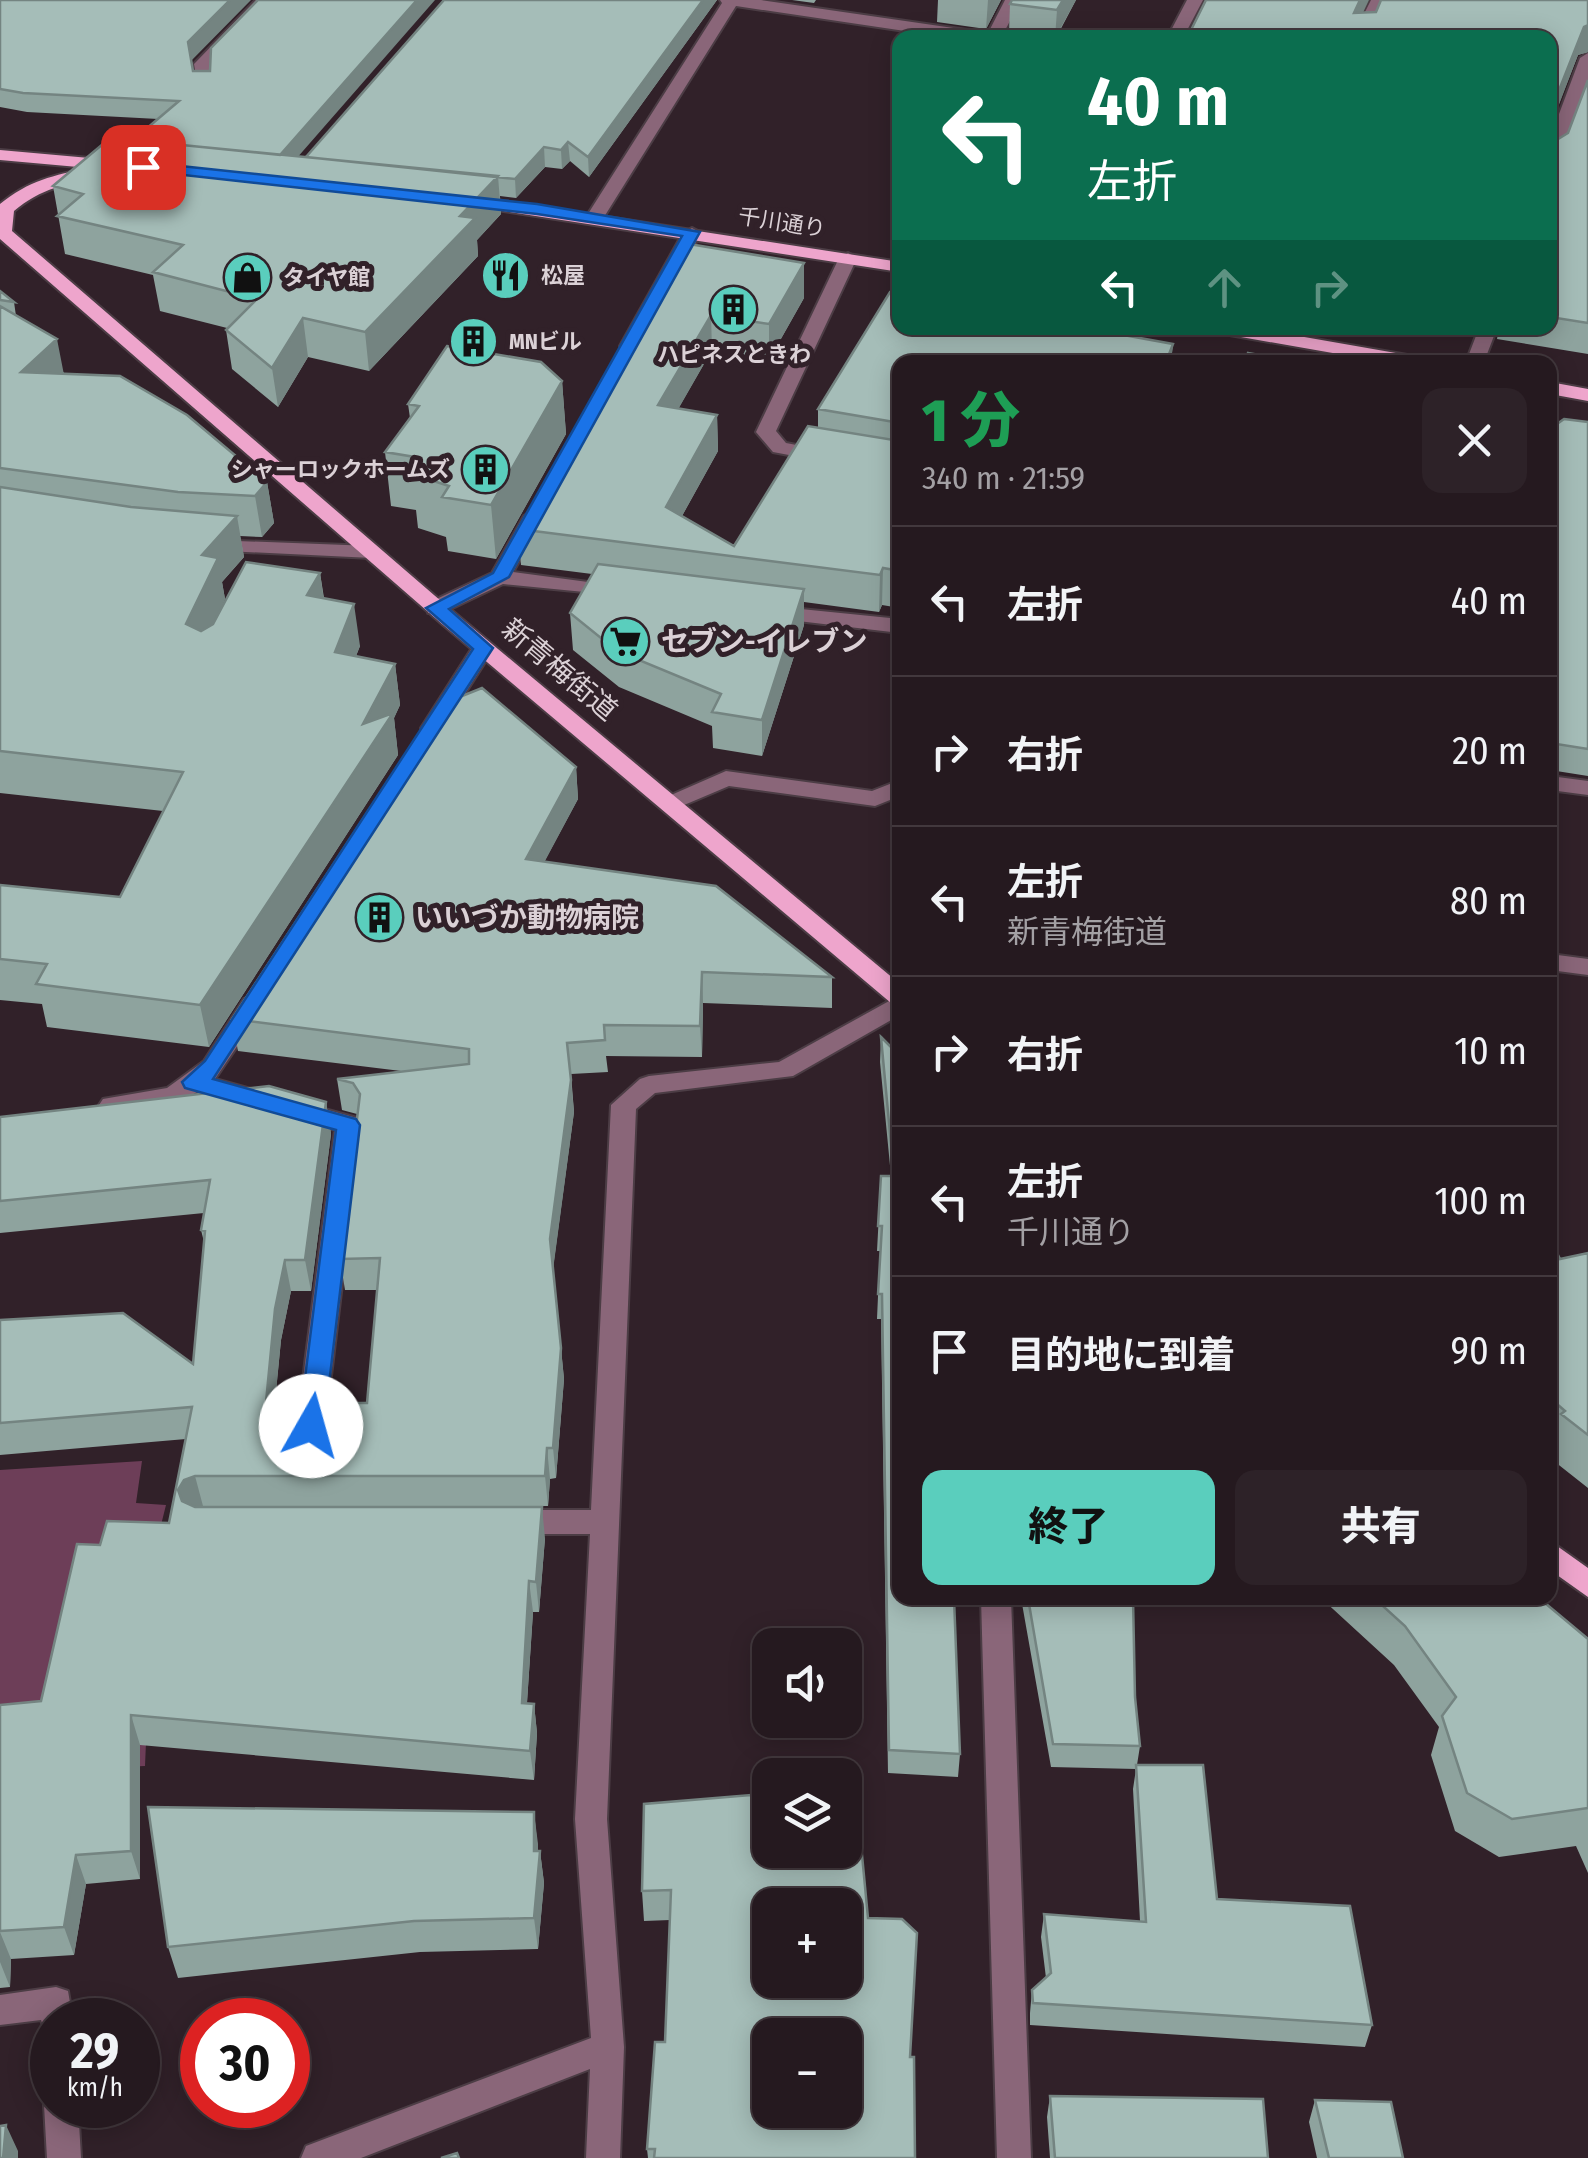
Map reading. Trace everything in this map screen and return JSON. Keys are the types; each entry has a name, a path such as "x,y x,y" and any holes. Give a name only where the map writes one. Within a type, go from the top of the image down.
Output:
{"main road":[{"path":"0,155 143,167 83,174 25,192 6,209 2,231"},
{"name":"千川通り","path":"442,198 595,217 892,266"},
{"name":"新青梅街道","path":"2,231 436,608 892,993"},
{"path":"1263,335 1374,355"},
{"path":"1557,389 1588,395"},
{"path":"1557,1559 1588,1586"}],"street":[{"path":"204,83 202,64 265,0"},
{"path":"595,217 730,0 936,30"},
{"path":"996,30 1013,0"},
{"path":"1179,30 1195,0"},
{"path":"1364,30 1379,0"},
{"path":"1588,58 1558,120 1588,125"},
{"path":"621,360 692,232"},
{"path":"848,258 766,432 780,448 849,460"},
{"path":"500,577 546,494"},
{"path":"185,543 261,560 372,552"},
{"path":"436,608 500,577 637,595"},
{"path":"754,610 892,625"},
{"path":"421,744 483,648"},
{"path":"670,804 726,778 875,798 892,791"},
{"path":"1557,783 1588,788"},
{"path":"1557,963 1588,967"},
{"path":"97,1107 174,1096 194,1082 213,1067 267,984"},
{"path":"602,2158 608,2047 590,1819 624,1105 649,1085 784,1070 892,1005"},
{"path":"194,1082 348,1125 311,1426"},
{"path":"490,1522 605,1522"},
{"path":"996,1605 1014,2158"},
{"path":"0,2010 30,2006"},
{"path":"318,2158 608,2047"},
{"path":"62,2128 64,2158"}],"shaded area":[{"path":"142,1461 136,1503 166,1505 154,1553 145,1766 29,1771 0,1894 0,1470"}],"building":[{"path":"0,0 230,0 188,42 193,71 210,71 211,48 258,0 417,0 280,155 133,140 179,101 0,89"},
{"path":"444,0 703,0 588,157 568,142 561,150 544,147 515,179 306,157"},
{"path":"1012,0 1063,0 1057,10 1010,4"},
{"path":"1206,0 1360,0 1354,13 1376,12 1381,0 1588,0 1588,25 1557,95 1557,30 1191,30"},
{"path":"1588,80 1588,323 1557,318 1557,140 1568,133"},
{"path":"110,138 498,176 460,216 475,218 365,332 303,318 272,368 226,330 257,299 153,272 183,245 57,216 83,194 53,186"},
{"path":"689,244 804,263 769,324 711,315 658,405 717,415 666,507 734,546 808,426 892,440 892,570 883,568 880,575 518,529"},
{"path":"0,291 14,302 0,300"},
{"path":"890,292 892,335 1124,335 1173,344 1169,355 892,355 892,422 818,409"},
{"path":"0,306 57,339 21,372 120,376 187,415 267,482 255,496 178,492 0,468"},
{"path":"447,346 541,362 562,381 491,505 442,497 449,486 412,474 421,458 385,452 419,406 408,404"},
{"path":"1564,419 1588,422 1588,749 1557,744 1557,424"},
{"path":"0,487 131,507 237,516 202,555 218,558 186,624 201,631 213,624 246,562 320,573 307,595 354,604 335,652 395,664 363,724 393,713 200,1005 36,984 47,964 0,959 0,885 120,897 183,772 0,751"},
{"path":"598,564 804,589 762,720 712,712 721,694 617,651 570,613"},
{"path":"482,688 576,767 526,859 716,886 832,977 702,972 700,1026 604,1025 605,1040 567,1043 571,1080 550,1239 561,1348 553,1448 547,1448 545,1476 195,1476 184,1480 178,1490 182,1501 195,1507 542,1507 536,1582 529,1581 522,1703 534,1704 530,1751 131,1715 131,1851 76,1855 64,1927 0,1931 0,1705 41,1701 77,1544 100,1545 107,1521 169,1523 192,1407 0,1423 0,1320 123,1313 193,1364 205,1231 201,1230 210,1180 0,1201 0,1117 269,1086 326,1102 305,1260 285,1260 275,1309 266,1402 290,1402 304,1410 320,1403 367,1403 380,1258 340,1259 360,1094 353,1083 337,1079 469,1064 469,1049 232,1019 437,706"},
{"path":"881,1037 892,1048 892,1155"},
{"path":"881,1176 892,1176 892,1605 954,1605 960,1754 889,1750 882,1294 878,1294"},
{"path":"1557,1253 1560,1259 1588,1253 1588,1435 1561,1414 1565,1411 1557,1404"},
{"path":"1029,1605 1133,1605 1140,1746 1053,1744"},
{"path":"1382,1605 1547,1605 1588,1639 1588,1808 1512,1819 1467,1793 1442,1716 1456,1697 1405,1626"},
{"path":"1136,1765 1203,1765 1217,1899 1350,1906 1372,2025 1033,2003 1032,1990 1051,1973 1044,1914 1146,1922"},
{"path":"751,1795 752,1868 862,1868 862,1855 868,1918 902,1919 917,1933 910,2057 914,2057 915,2158 654,2158 655,2149 647,2149 655,2042 665,2042 671,1890 642,1891 644,1804"},
{"path":"148,1807 534,1812 534,1851 540,1851 534,1918 414,1921 168,1947"},
{"path":"1050,2096 1263,2099 1268,2158 1055,2158"},
{"path":"1315,2100 1391,2102 1403,2158 1329,2158"},
{"path":"6,2125 3,2158 0,2158 0,2126"}],"place":[{"name":"松屋","path":"506,275"},
{"name":"タイヤ館","path":"248,277"},
{"name":"ハピネスときわ","path":"734,310"},
{"name":"MNビル","path":"474,341"},
{"name":"シャーロックホームズ","path":"485,469"},
{"name":"セブン-イレブン","path":"626,641"},
{"name":"いいづか動物病院","path":"380,917"}],"route":[{"path":"143,167 537,209 692,232 500,577 436,608 483,648 213,1067 194,1082 348,1125 311,1426"}]}
